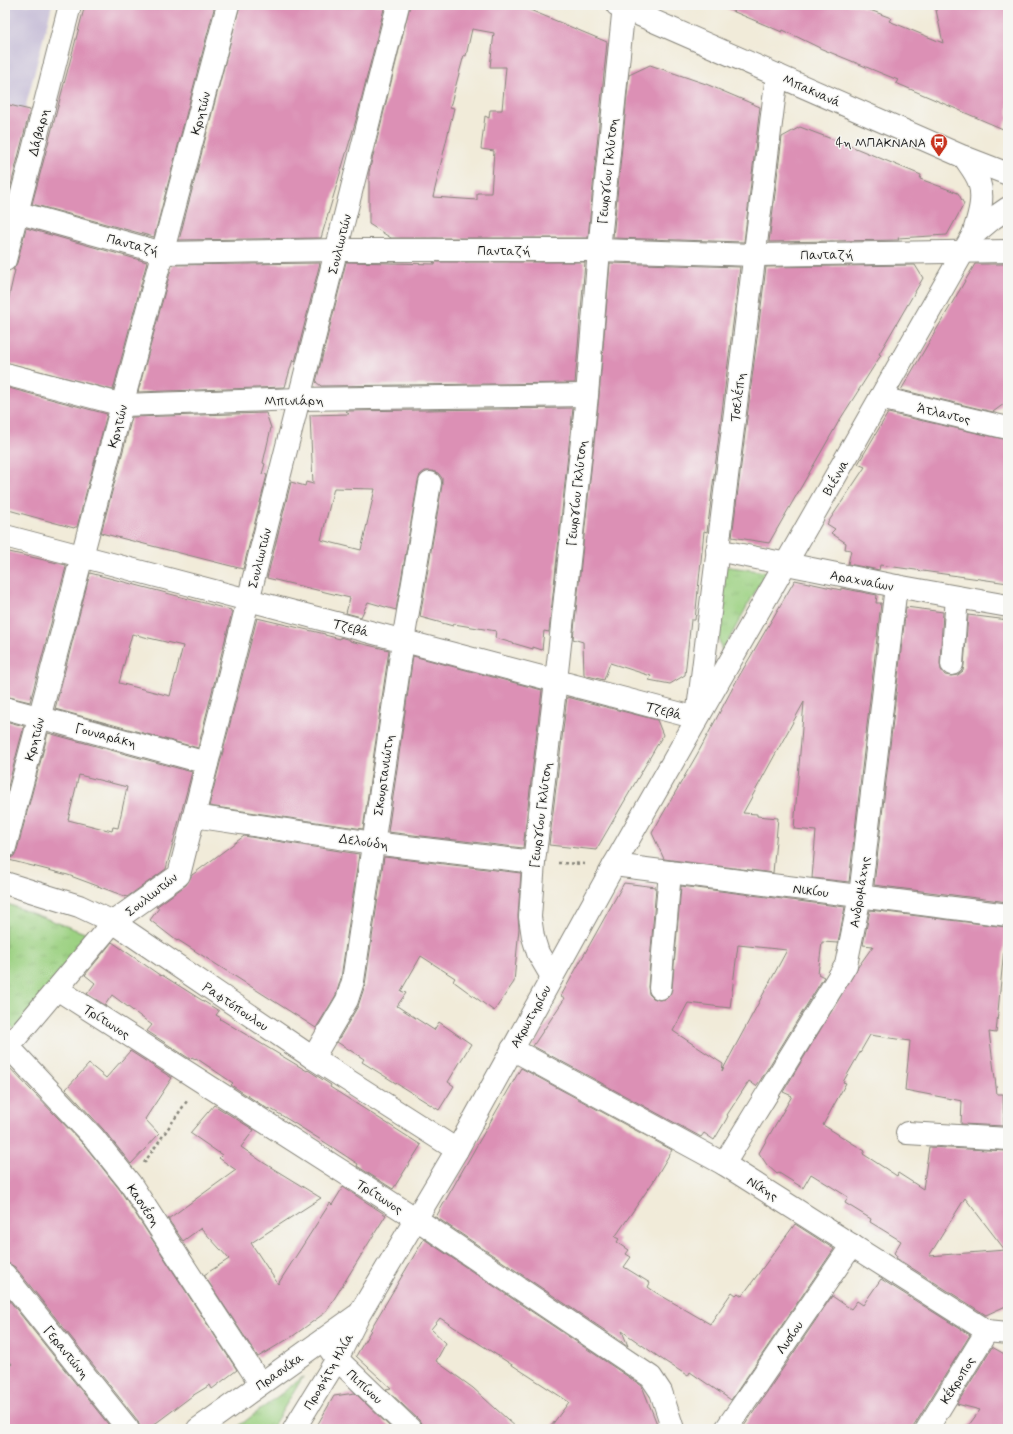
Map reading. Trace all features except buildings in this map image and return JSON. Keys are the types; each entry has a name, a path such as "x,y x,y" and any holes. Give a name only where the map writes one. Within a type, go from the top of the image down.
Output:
{"street":[{"name":"Δάβαρη","path":"5,260 11,211 70,5"},
{"name":"Κρητών","path":"5,847 228,5"},
{"name":"Σουλιωτών","path":"6,1045 113,922 179,875 398,5"},
{"name":"Μπακνανά","path":"623,6 964,157 1008,174"},
{"name":"Γεωργίου Γκλύτση","path":"552,977 538,953 532,937 530,917 534,862 556,681 587,395 599,250 623,6"},
{"name":"Τσελέπη","path":"697,718 778,75"},
{"name":"Βιέννα","path":"697,718 968,243 980,212 981,198 979,182 964,157"},
{"name":"Βιέννα","path":"968,243 992,219 1008,208"},
{"name":"Πανταζή","path":"11,211 163,253 337,250 599,250 755,255 968,243 1008,251"},
{"name":"Μπινιάρη","path":"5,374 123,405 299,399 587,395"},
{"name":"Άτλαντος","path":"880,398 1008,428"},
{"name":"Σκουρτανιώτη","path":"313,1058 347,1000 353,981 403,641 430,483"},
{"name":"Τζεβά","path":"5,536 697,718"},
{"name":"Αραχναίων","path":"718,550 896,586 1008,606"},
{"name":"Ανδρομάχης","path":"724,1164 846,965 860,896 896,586"},
{"path":"952,664 957,597"},
{"name":"Γουναράκη","path":"5,708 207,763"},
{"name":"Ακρωτηρίου","path":"360,1313 415,1218 457,1150 697,718"},
{"name":"Δελούδη","path":"194,816 373,843 534,862"},
{"name":"Νικίου","path":"614,865 1008,915"},
{"path":"660,988 670,872"},
{"name":"Ραφτόπουλου","path":"5,883 79,906 113,922 313,1058 457,1150"},
{"name":"Τρίτωνος","path":"56,989 415,1218 651,1377 661,1392 673,1429"},
{"name":"Κασνέση","path":"6,1045 94,1138 130,1183 260,1383"},
{"name":"Νίκης","path":"512,1049 724,1164 852,1245 998,1332"},
{"path":"907,1133 1008,1139"},
{"name":"Λυσίου","path":"726,1429 852,1245"},
{"name":"Γεραντώνη","path":"5,1275 128,1429"},
{"name":"Πρασνίκα","path":"198,1429 260,1383 360,1313"},
{"name":"Προφήτη Ηλία","path":"294,1429 337,1359 360,1313"},
{"name":"Κέκροπος","path":"927,1429 998,1332"},
{"name":"Πιπίνου","path":"323,1340 337,1359 410,1429"}],"path":[{"path":"534,862 614,865"},
{"path":"130,1183 201,1081"}],"shaded area":[{"path":"5,5 52,5 25,109 5,104"}],"green space":[{"path":"723,566 766,572 722,652 714,618"},
{"path":"5,903 90,935 15,1030 5,1020"},
{"path":"303,1377 271,1429 235,1429"}],"place":[{"name":"4η ΜΠΑΚΝΑΝΑ","path":"939,157"}]}
